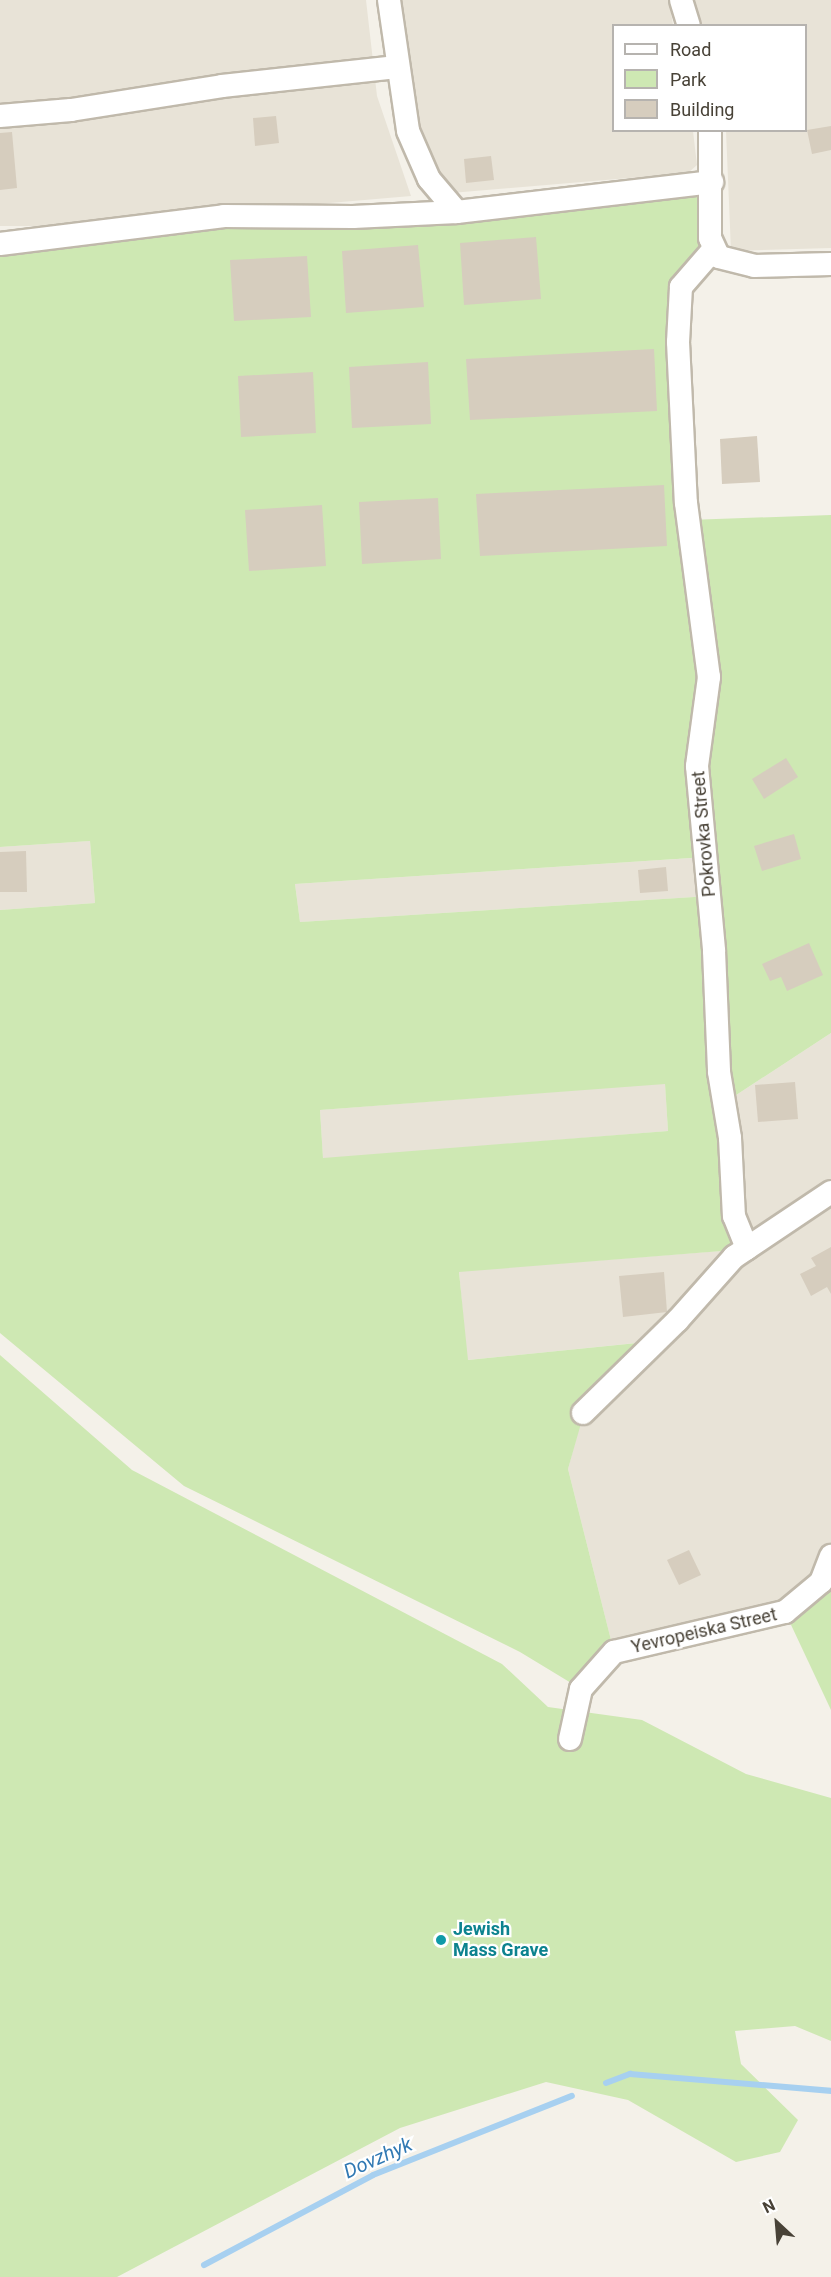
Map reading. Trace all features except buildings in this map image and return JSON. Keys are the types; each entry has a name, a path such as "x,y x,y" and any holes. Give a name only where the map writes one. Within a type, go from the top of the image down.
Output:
{"street":[{"path":"389,0 397,68 408,131 429,179 457,212"},
{"path":"681,0 687,24"},
{"path":"0,116 71,110 222,86 397,68"},
{"path":"710,132 712,250 719,257 754,266 831,264"},
{"path":"0,244 224,216 353,217 457,212 712,182"},
{"name":"Pokrovka Street","path":"712,250 681,287 678,342 686,503 709,677 698,766 714,940 719,1072 730,1138 734,1216 747,1249"},
{"path":"584,1413 677,1321 734,1257 831,1192"},
{"name":"Yevropeiska Street","path":"570,1740 581,1689 614,1652 785,1612 820,1582 831,1556"}],"shaded area":[{"path":"0,0 366,0 377,96 411,196 59,226 0,226"},
{"path":"393,0 669,0 673,24 612,24 612,132 693,132 697,165 688,173 451,193 444,190 420,142"},
{"path":"691,0 831,0 831,248 731,251 726,132 807,132 807,24 698,24"},
{"path":"90,841 95,903 0,910 0,847"},
{"path":"707,857 710,896 300,922 295,884"},
{"path":"831,1033 831,1556 785,1612 614,1652 568,1469 583,1413 656,1341 467,1360 459,1271 747,1249 724,1103"},
{"path":"665,1083 668,1131 323,1159 320,1110"}],"green space":[{"path":"712,182 713,250 681,287 689,520 831,515 831,1033 724,1103 747,1249 459,1272 468,1360 657,1341 584,1413 568,1469 614,1652 581,1689 520,1652 184,1486 0,1333 0,910 95,903 90,841 0,847 0,244 224,216 353,217","holes":["706,857 710,896 300,922 295,884","665,1084 668,1131 323,1158 320,1110"]},
{"path":"0,1355 132,1470 502,1664 548,1707 642,1720 746,1774 831,1798 831,2041 795,2026 735,2031 741,2064 798,2120 780,2152 736,2162 628,2100 546,2082 400,2128 117,2277 0,2277"},
{"path":"831,1556 831,1710 785,1612"}],"waterway":[{"name":"Dovzhyk","path":"606,2083 630,2074 831,2091"},
{"name":"Dovzhyk","path":"204,2265 373,2175 572,2096"}],"place":[{"name":"Jewish Mass Grave","path":"441,1940"}]}
